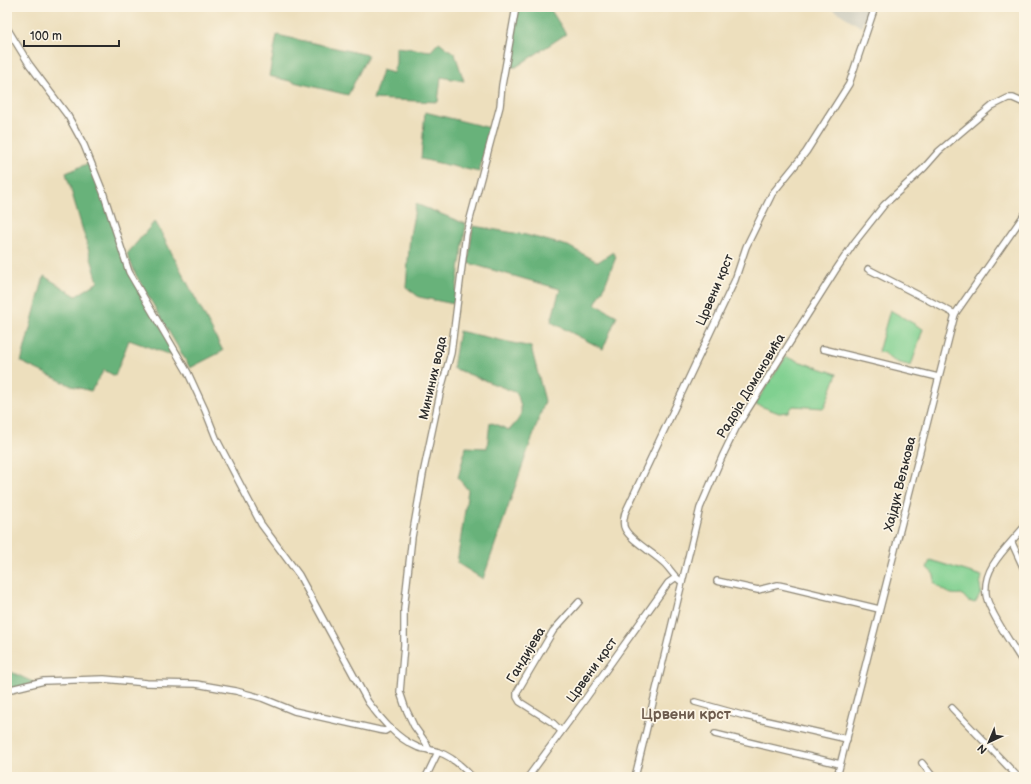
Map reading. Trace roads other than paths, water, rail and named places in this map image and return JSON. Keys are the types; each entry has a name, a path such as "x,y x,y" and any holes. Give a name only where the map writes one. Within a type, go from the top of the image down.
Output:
{"street":[{"name":"Мининих вода","path":"429,750 404,707 400,692 404,645 404,609 423,474 441,389 452,353 466,234 500,106 502,85 516,7"},
{"name":"Црвени крст","path":"682,582 675,578 665,564 634,539 628,532 623,524 625,513 735,280 746,247 763,210 772,194 806,152 849,84 875,7"},
{"path":"7,28 29,64 68,116 84,145 103,192 129,272 188,373 216,438 261,524 299,574 368,702 381,720 400,737 417,747 438,752 453,760 472,777"},
{"name":"Радоја Домановића","path":"637,777 700,508 722,457 740,421 854,243 884,205 924,168 939,151 992,106 1008,98 1024,103"},
{"name":"Хајдук Вељкова","path":"837,777 954,314 1024,215"},
{"path":"868,268 954,314"},
{"path":"823,349 938,377"},
{"path":"1024,527 997,559 990,571 987,578 986,594 987,601 1001,627 1024,664"},
{"path":"1012,543 1024,569"},
{"name":"Црвени крст","path":"528,777 668,583 675,578"},
{"path":"717,581 758,590 778,585 879,609"},
{"name":"Гандијева","path":"561,731 553,723 520,702 517,697 517,692 553,631 579,602"},
{"path":"7,690 44,681 104,679 147,683 196,684 262,698 294,711 331,721 386,731 390,728"},
{"path":"695,702 745,716 846,739"},
{"path":"952,708 1018,777"},
{"path":"715,734 840,764"},
{"path":"426,777 438,752"},
{"path":"922,763 934,777"}],"district":[{"name":"Црвени крст","path":"686,714"}]}
